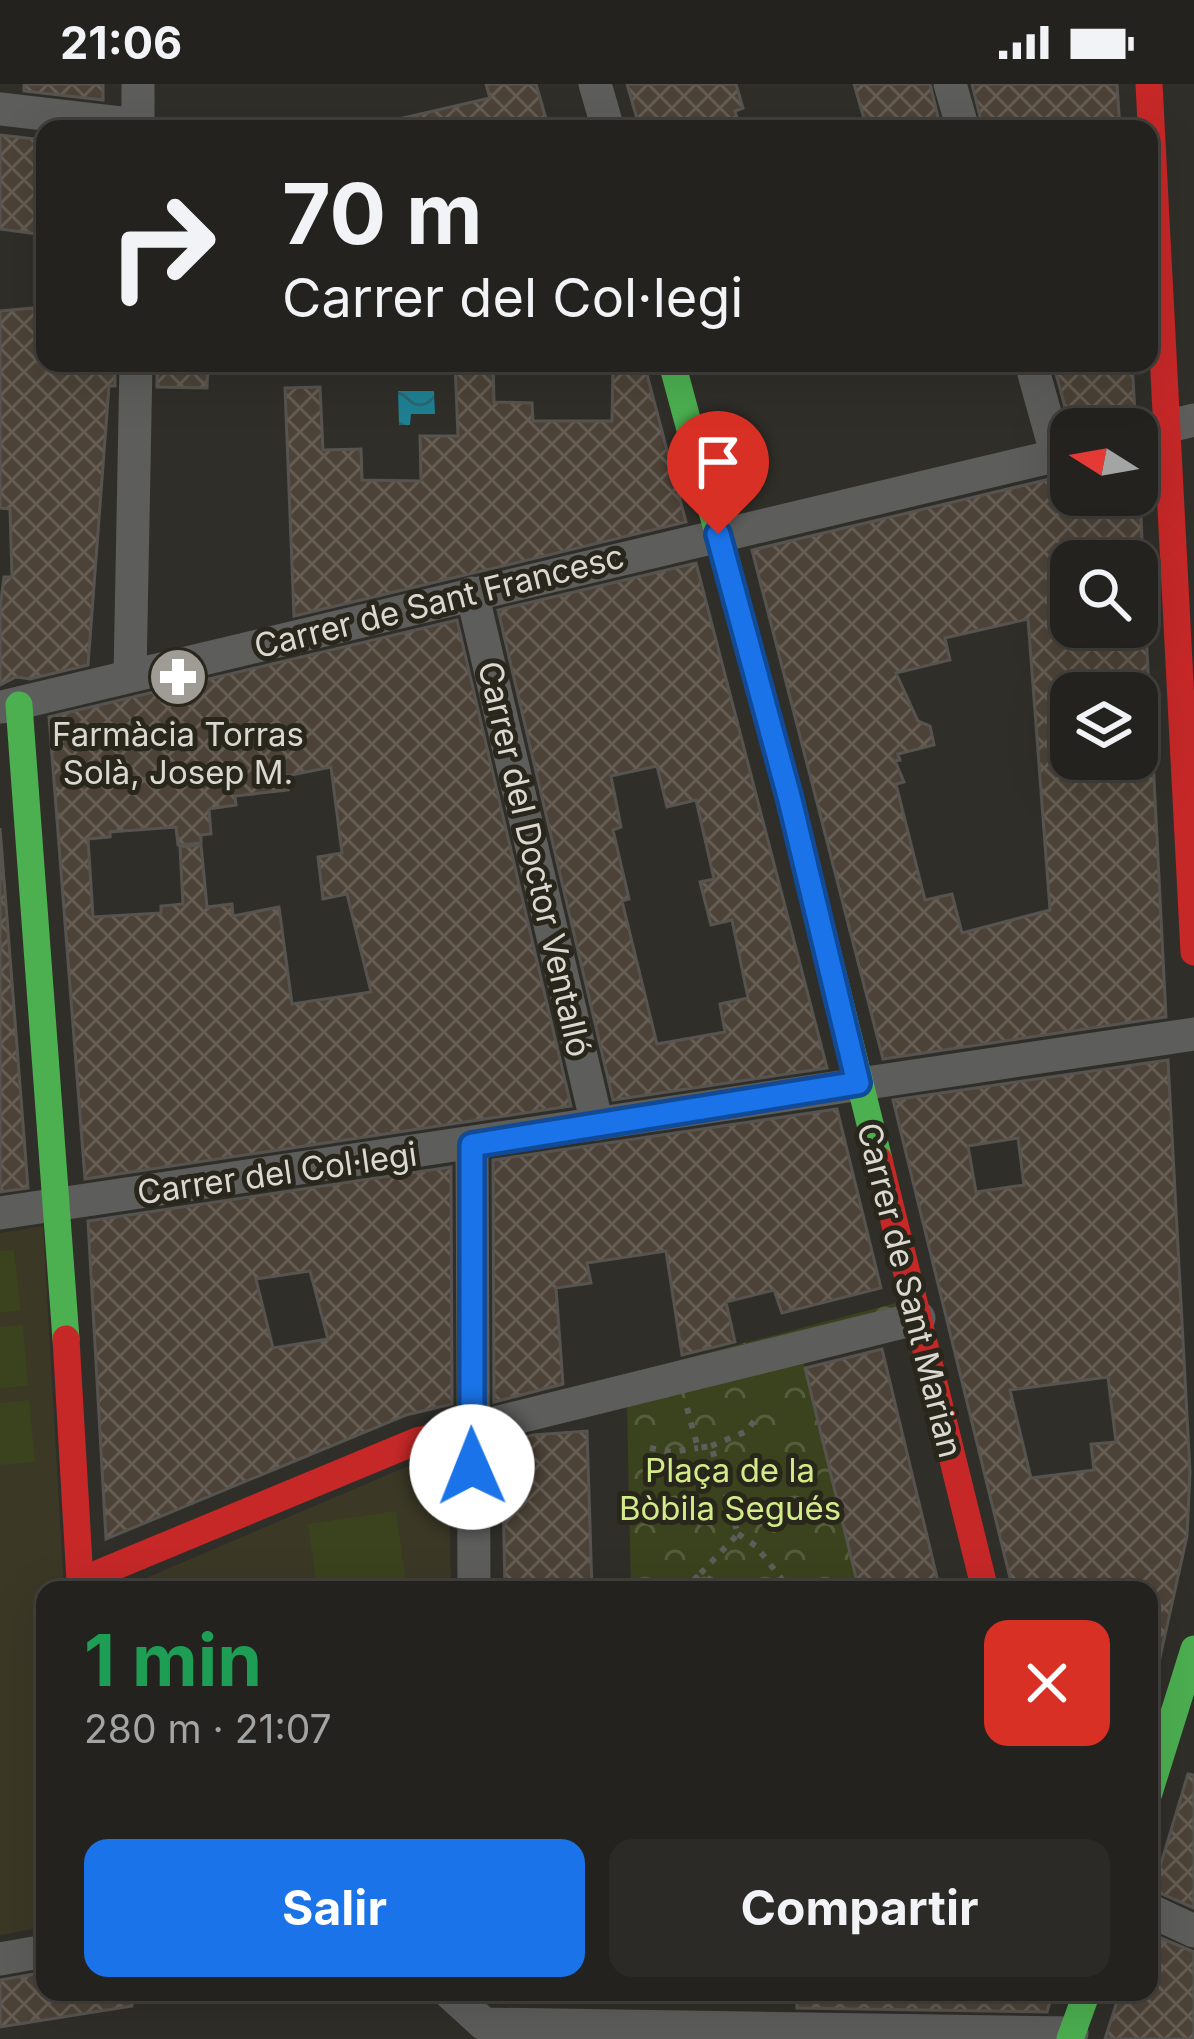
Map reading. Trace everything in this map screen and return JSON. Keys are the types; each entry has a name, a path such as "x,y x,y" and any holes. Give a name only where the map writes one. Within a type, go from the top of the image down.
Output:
{"street":[{"path":"138,84 138,120"},
{"path":"595,84 605,120"},
{"path":"950,84 960,120"},
{"path":"1150,84 1152,120"},
{"path":"0,109 84,120"},
{"path":"1158,255 1190,784 1194,952"},
{"path":"130,676 136,372"},
{"name":"Carrer de Sant Marian","path":"674,372 790,800 983,1581"},
{"path":"1033,372 1050,417"},
{"name":"Carrer de Sant Francesc","path":"9,706 1050,457"},
{"name":"Carrer del Doctor Ventalló","path":"472,593 597,1124"},
{"path":"9,706 58,1204 80,1581 417,1441 919,1318"},
{"name":"Carrer del Col·legi","path":"0,1213 1194,1034"},
{"path":"472,1145 474,1581"},
{"path":"1158,1764 1194,1649"},
{"path":"1158,1914 1194,1931"},
{"path":"0,1959 36,1953"},
{"path":"483,2018 1079,2012"}],"path":[{"path":"687,1409 698,1448"},
{"path":"650,1448 671,1452 711,1446 747,1431 756,1418"},
{"path":"711,1446 738,1534 756,1546 783,1581"},
{"path":"693,1581 738,1534"},
{"path":"700,1574 713,1581"}],"shaded area":[{"path":"43,1226 63,1581 36,1581 36,1929 0,1935 0,1233"},
{"path":"415,1463 449,1485 451,1581 139,1581"}],"green space":[{"path":"14,1250 21,1310 0,1313 0,1251"},
{"name":"Plaça de la Bòbila Segués","path":"896,1303 902,1337 803,1361 857,1581 631,1581 627,1406 487,1411"},
{"path":"23,1325 28,1385 0,1389 0,1327"},
{"path":"29,1400 35,1462 0,1465 0,1403"},
{"path":"396,1511 406,1581 316,1581 308,1524"}],"water":[{"path":"398,391 434,391 435,414 411,414 410,425 399,425"}],"building":[{"path":"24,84 103,84 103,100 24,91"},
{"path":"486,84 536,84 546,120 399,120 399,119 490,98"},
{"path":"627,84 736,84 743,108 735,111 738,120 637,120"},
{"path":"854,84 930,84 939,120 864,120"},
{"path":"972,84 1117,84 1119,120 981,120"},
{"path":"0,135 36,139 36,234 0,229"},
{"path":"36,308 36,372 115,372 115,386 109,386 88,665 30,679 16,677 0,685 0,608 4,577 12,577 10,509 0,508 0,311"},
{"path":"157,372 208,372 207,388 157,387"},
{"path":"455,372 493,372 494,402 532,403 533,421 612,421 613,372 646,372 686,522 294,616 285,388 320,387 323,450 361,449 362,480 421,481 420,436 458,436"},
{"path":"1055,372 1133,372 1135,408 1065,408"},
{"path":"1050,479 1050,516 1141,516 1142,540 1050,540 1050,648 1147,648 1148,672 1050,672 1050,780 1154,780 1166,1017 883,1059 752,550","holes":["1028,619 1050,910 962,933 952,894 925,900 896,784 904,782 895,761 900,760 898,754 934,745 930,726 918,721 896,673 950,660 945,638"]},
{"path":"696,563 827,1068 613,1100 498,610","holes":["657,766 667,807 696,800 714,879 700,882 711,925 732,920 748,998 720,1004 725,1032 657,1044 622,901 629,899 613,830 621,827 611,776"]},
{"path":"457,620 571,1106 85,1179 49,717","holes":["331,767 342,853 318,857 323,899 347,894 371,992 292,1004 279,907 233,916 232,904 207,907 201,845 180,847 183,904 161,906 161,913 93,917 88,839 110,837 110,832 176,827 178,845 201,843 201,835 211,834 209,809 236,805 235,796 288,790 286,776"]},
{"path":"0,828 28,1188 0,1192"},
{"path":"1168,1060 1190,1472 1187,1536 1158,1666 1158,1581 1011,1581 893,1100","holes":["1018,1138 1024,1185 976,1192 968,1146","1108,1377 1116,1442 1091,1444 1094,1470 1031,1478 1010,1390"]},
{"path":"837,1109 881,1288 782,1313 774,1290 726,1302 735,1342 682,1355 666,1251 587,1263 591,1283 556,1288 563,1384 494,1402 493,1160"},
{"path":"451,1167 452,1404 406,1415 106,1539 88,1221","holes":["310,1271 328,1339 273,1348 256,1279"]},
{"path":"882,1349 938,1581 857,1581 805,1368"},
{"path":"587,1431 592,1581 505,1581 502,1443"},
{"path":"1188,1774 1194,1775 1194,1908 1158,1892 1158,1873"},
{"path":"1158,1937 1194,1952 1194,2039 1105,2039 1117,2001 1158,2001"},
{"path":"36,1974 36,2001 131,2001 132,2006 0,2027 0,1980"},
{"path":"797,2001 1050,2001 1047,2012 797,2008"}],"traffic: fast":[{"path":"674,372 790,800 879,1160"},
{"path":"19,705 66,1339"},
{"path":"1158,1764 1194,1649"},
{"path":"1070,2039 1084,2001"}],"traffic: jam":[{"path":"1149,84 1151,120"},
{"path":"1158,258 1194,952"},
{"path":"879,1160 983,1581"},
{"path":"66,1339 80,1581 417,1441 471,1429"}],"place":[{"name":"Farmàcia Torras Solà, Josep M.","path":"178,677"}],"route":[{"path":"472,1467 472,1145 858,1083 790,800 718,534"}]}
